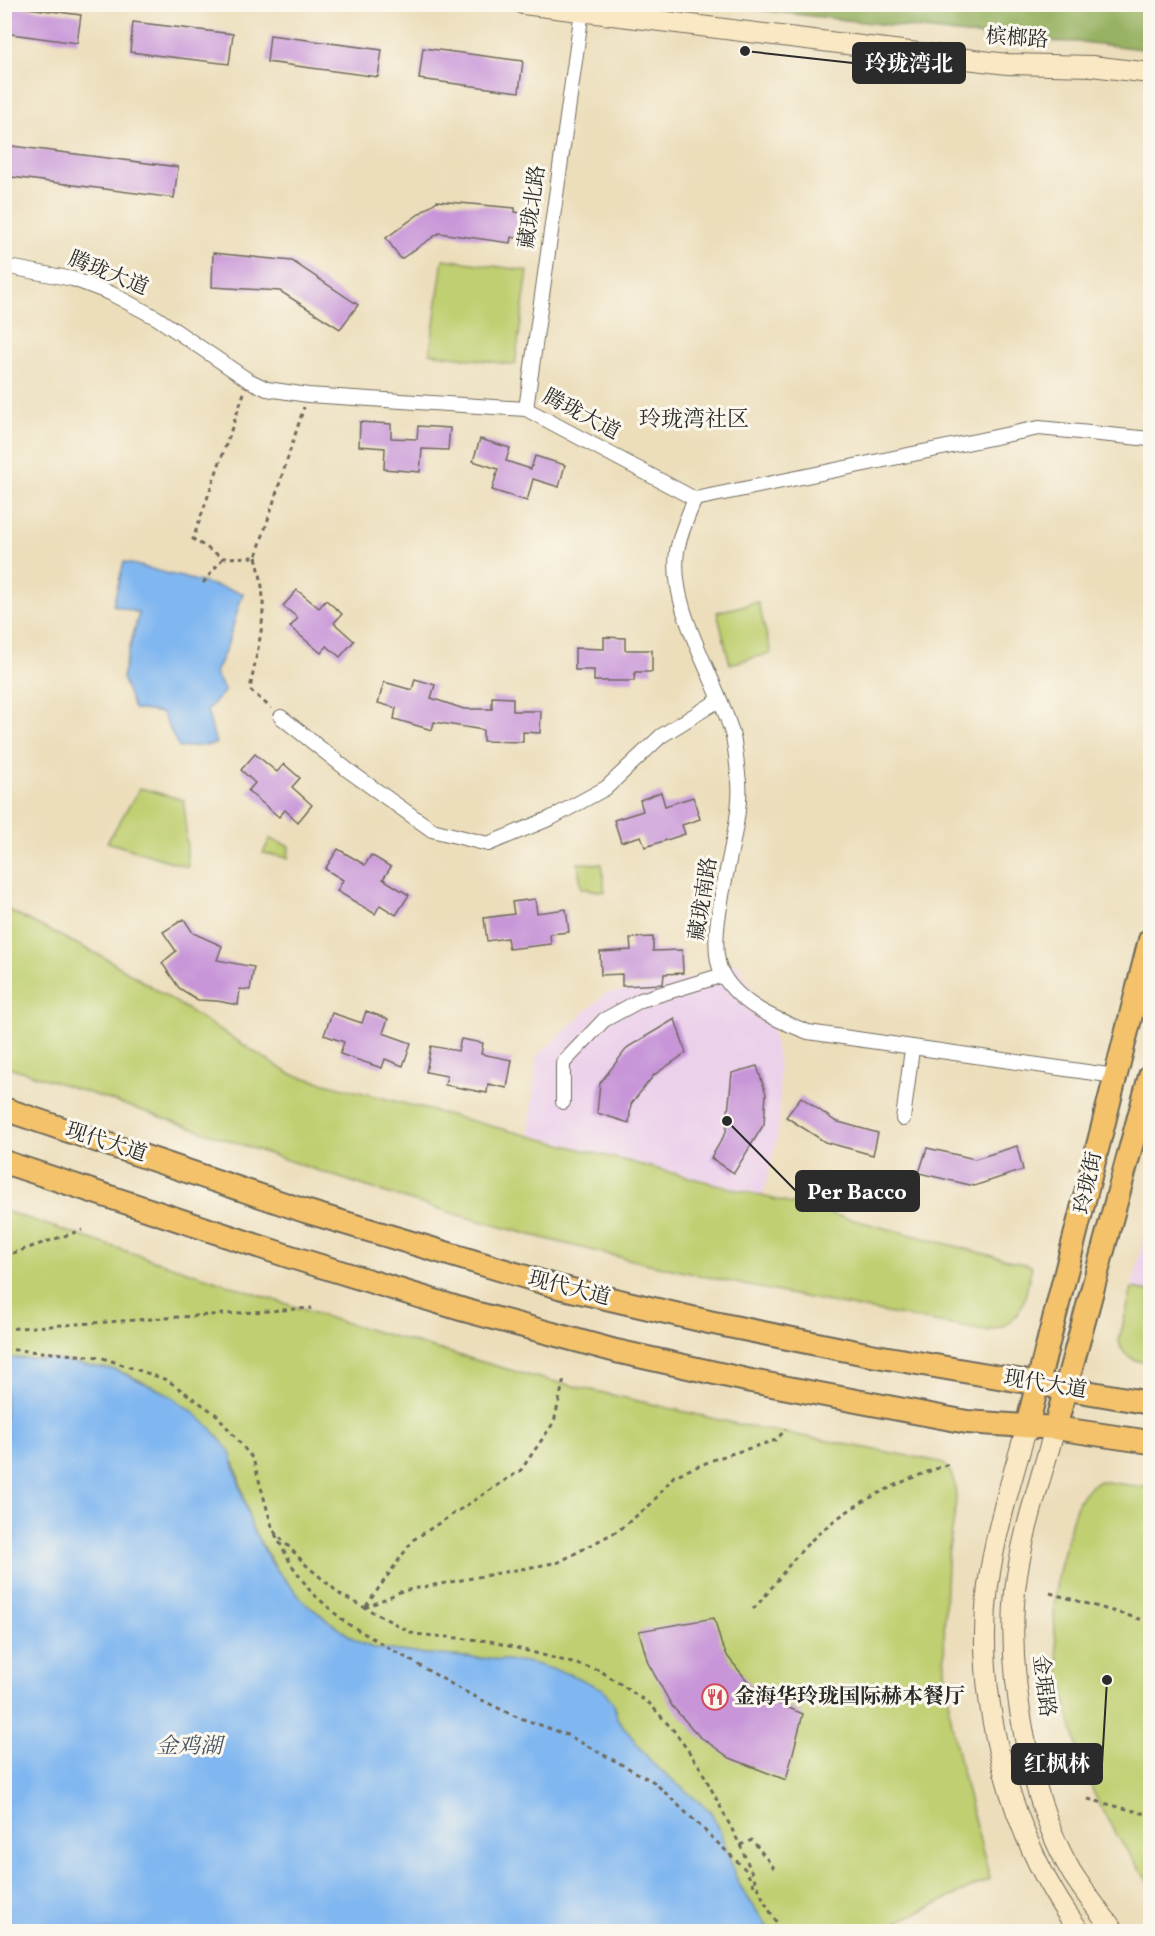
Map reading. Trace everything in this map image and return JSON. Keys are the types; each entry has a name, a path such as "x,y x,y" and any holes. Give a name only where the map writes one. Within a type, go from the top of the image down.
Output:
{"main road":[{"name":"槟榔路","path":"523,4 1007,64 1092,66 1150,73"},
{"name":"玲珑街","path":"1027,1426 1150,940"},
{"name":"玲珑街","path":"1055,1428 1150,1076"},
{"name":"现代大道","path":"4,1109 305,1211 559,1287 720,1325 871,1355 1150,1403"},
{"name":"现代大道","path":"4,1162 288,1256 464,1310 615,1351 751,1381 967,1422 1055,1428 1150,1442"},
{"path":"1027,1426 1004,1508 992,1562 986,1607 988,1674 997,1740 1026,1836 1048,1886 1080,1932"},
{"name":"金琚路","path":"1055,1428 1028,1522 1019,1566 1014,1609 1015,1671 1029,1754 1057,1841 1072,1872 1115,1932"}],"street":[{"name":"藏珑北路","path":"526,409 582,11"},
{"name":"腾珑大道","path":"4,266 74,279 110,293 157,318 248,380 267,389 308,395 526,409 695,499"},
{"path":"695,499 1039,428 1150,439"},
{"name":"藏珑南路","path":"695,499 677,551 678,593 733,737 739,784 738,823 716,932 716,956 723,975 747,1002 779,1021 808,1032 912,1049 1115,1076"},
{"path":"281,717 349,771 432,830 488,844 551,818 606,788 661,736 719,700"},
{"path":"563,1101 563,1063 604,1020 641,1000 723,975"},
{"path":"903,1119 912,1049"}],"path":[{"path":"248,380 193,539 223,558 256,557"},
{"path":"281,717 250,690 265,615 263,584 256,557 308,395"},
{"path":"203,583 223,558"},
{"path":"4,1256 82,1230"},
{"path":"4,1329 312,1308"},
{"path":"4,1350 100,1357 167,1380 217,1415 253,1459 273,1530 291,1564 311,1592 346,1623 462,1690 512,1715 565,1734 654,1782 745,1869 782,1932"},
{"path":"365,1608 413,1540 521,1470 554,1422 564,1379"},
{"path":"365,1608 402,1591 559,1562 619,1530 651,1504 674,1476 718,1458 776,1440 786,1429"},
{"path":"753,1609 769,1593 804,1548 845,1514 895,1484 952,1464"},
{"path":"273,1530 306,1565 341,1595 414,1634 490,1641 599,1670 650,1704 674,1731 700,1767 740,1845 764,1901"},
{"path":"1050,1593 1150,1622"},
{"path":"1088,1799 1150,1815"},
{"path":"740,1845 752,1840 774,1868"}],"shaded area":[{"path":"737,963 769,1016 778,1060 780,1101 778,1133 763,1195 529,1134 537,1056 605,994 691,978"},
{"path":"1150,1211 1150,1291 1132,1288"}],"green space":[{"path":"716,5 1150,5 1150,50 1082,42 1026,41"},
{"path":"443,259 528,271 515,365 430,353"},
{"path":"758,602 771,653 730,664 717,612"},
{"path":"140,788 184,800 188,867 107,842"},
{"path":"270,839 289,846 288,858 263,853"},
{"path":"578,863 602,864 605,892 581,888"},
{"path":"4,908 107,959 290,1074 1032,1266 1024,1299 1020,1309 1008,1323 985,1331 802,1297 681,1271 561,1243 438,1209 5,1066"},
{"path":"5,1211 332,1319 531,1376 737,1424 941,1462 949,1471 954,1482 956,1495 945,1596 945,1676 950,1716 960,1763 990,1879 878,1931 770,1931 738,1883 718,1826 710,1811 652,1763 617,1718 614,1704 527,1662 415,1653 373,1648 358,1642 306,1604 282,1578 252,1528 235,1464 164,1392 127,1374 50,1359 5,1358"},
{"path":"1132,1288 1150,1291 1150,1364 1130,1357 1120,1346 1119,1340"},
{"path":"1100,1481 1150,1488 1150,1883 1126,1850 1093,1791 1070,1722 1059,1667 1054,1616 1060,1566 1077,1504 1086,1490"}],"water":[{"path":"124,562 243,593 226,649 215,673 225,691 207,710 216,744 179,748 162,713 134,709 122,677 139,613 113,605"},
{"name":"金鸡湖","path":"5,1358 50,1359 116,1370 164,1392 192,1411 211,1428 230,1452 252,1528 272,1564 306,1604 358,1642 373,1648 415,1653 527,1662 569,1674 603,1689 614,1704 617,1718 652,1763 710,1811 718,1826 738,1883 770,1931 5,1931"}],"building":[{"path":"4,5 81,15 77,43 4,33"},
{"path":"133,22 233,34 229,64 130,52"},
{"path":"270,35 382,50 378,77 267,62"},
{"path":"423,48 523,61 519,92 419,79"},
{"path":"4,145 178,167 174,198 4,176"},
{"path":"437,201 515,208 515,212 528,214 524,239 511,237 510,243 439,233 401,259 386,238"},
{"path":"213,253 292,261 358,305 340,329 280,291 212,287"},
{"path":"360,422 391,424 391,438 417,439 418,426 450,428 448,450 422,449 420,472 384,469 385,448 359,446"},
{"path":"480,439 510,448 506,461 531,469 535,456 565,465 559,487 533,479 527,501 492,490 498,469 473,461"},
{"path":"297,590 319,608 326,600 342,614 334,623 354,641 340,657 327,646 321,653 290,627 298,618 283,606"},
{"path":"604,637 625,638 625,650 652,650 652,672 635,672 634,681 594,681 594,670 575,670 575,648 604,649"},
{"path":"415,679 435,685 431,698 464,709 492,709 492,697 513,698 513,711 541,711 540,733 523,732 523,742 483,741 483,730 434,722 432,730 394,719 396,708 378,703 384,682 412,690"},
{"path":"255,754 277,772 284,764 300,778 292,787 312,805 298,822 285,810 279,817 248,791 255,783 241,770"},
{"path":"661,792 665,806 693,797 700,819 682,825 685,834 645,847 641,836 621,842 614,820 643,811 640,800"},
{"path":"338,849 365,865 371,855 391,867 383,879 409,895 396,915 380,905 375,914 337,891 343,880 325,869"},
{"path":"535,899 537,913 566,909 569,932 550,934 551,944 509,949 507,938 487,941 484,918 514,914 512,902"},
{"path":"184,919 193,933 222,946 217,960 254,967 250,990 240,989 238,1005 198,1000 179,988 162,963 176,951 163,932"},
{"path":"653,937 653,951 682,950 683,973 664,974 663,984 622,986 622,974 601,975 600,952 631,950 630,938"},
{"path":"366,1011 388,1019 383,1033 411,1043 403,1066 385,1059 382,1068 340,1054 344,1042 324,1035 332,1013 362,1023"},
{"path":"675,1019 686,1053 654,1075 631,1104 629,1123 597,1113 600,1083 628,1047"},
{"path":"461,1039 483,1043 481,1054 512,1060 507,1088 488,1084 487,1093 445,1085 447,1076 426,1072 431,1046 458,1051"},
{"path":"757,1066 766,1094 764,1124 734,1173 711,1158 726,1132 732,1073"},
{"path":"801,1097 835,1121 878,1133 873,1155 825,1142 786,1117"},
{"path":"1017,1146 1023,1170 974,1186 919,1173 927,1148 975,1159"},
{"name":"金海华玲珑国际赫本餐厅","path":"714,1618 721,1643 728,1657 750,1684 770,1700 803,1714 786,1780 730,1758 699,1736 672,1706 648,1663 639,1631"}],"place":[{"name":"玲珑湾北","path":"745,51"},
{"name":"Per Bacco","path":"727,1121"},
{"name":"红枫林","path":"1107,1680"},
{"name":"金海华玲珑国际赫本餐厅","path":"715,1697"}],"district":[{"name":"玲珑湾社区","path":"694,420"}]}
